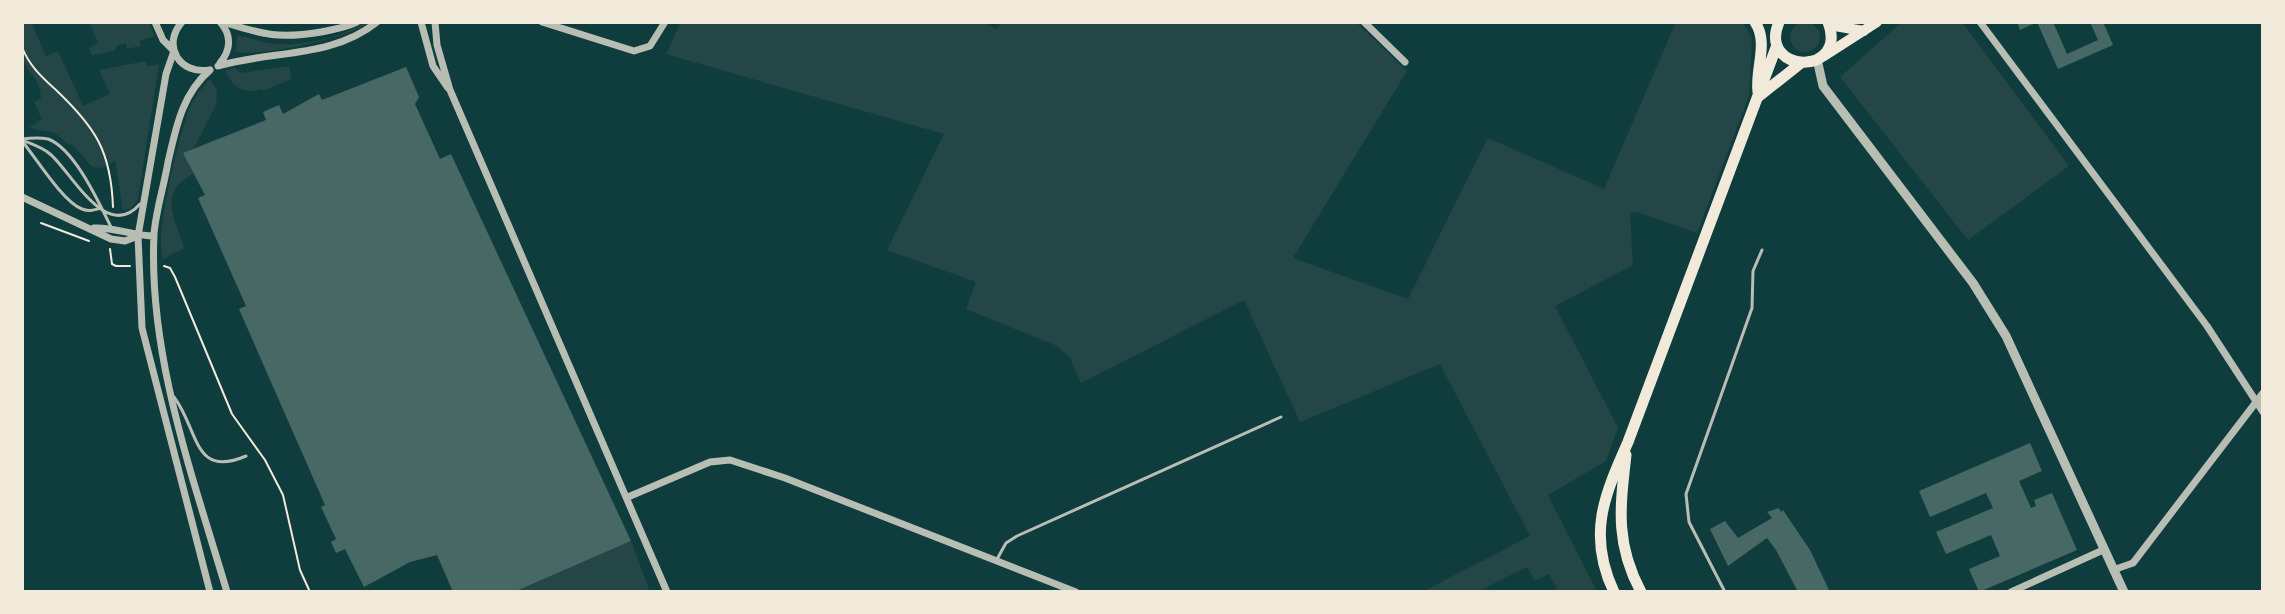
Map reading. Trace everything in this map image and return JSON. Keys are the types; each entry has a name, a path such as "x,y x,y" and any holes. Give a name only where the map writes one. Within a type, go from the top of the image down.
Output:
{"main road":[{"path":"1755,22 1762,34 1756,75 1758,97"},
{"path":"1758,97 1801,63 1819,58 1877,22"},
{"path":"1614,592 1603,569 1601,512 1606,490 1628,442 1758,97 1777,45 1777,23"},
{"path":"1819,58 1831,42 1828,23 1864,31"},
{"path":"1777,45 1787,58 1801,63"},
{"path":"1628,442 1619,517 1622,546 1629,570 1641,592"}],"street":[{"path":"155,22 163,40 180,62 202,71 331,46 355,38 377,22"},
{"path":"182,22 172,39 174,51 166,74 138,236 142,328 210,592"},
{"path":"221,22 256,33 286,37 341,28 357,22"},
{"path":"221,22 228,34 228,52 189,94 178,123 154,236 158,331 171,393 227,592"},
{"path":"421,22 433,66 450,90"},
{"path":"435,22 437,45 450,90 667,592"},
{"path":"542,22 615,47 639,51 653,42 665,22"},
{"path":"552,22 562,28"},
{"path":"1364,22 1405,62"},
{"path":"1980,22 2207,326 2263,412"},
{"path":"1819,58 1823,86 1973,283 2006,336 2124,592"},
{"path":"22,197 120,241 138,236"},
{"path":"91,228 111,227 138,236 154,236"},
{"path":"2113,570 2133,563 2263,393"},
{"path":"628,497 710,462 730,460 777,475 1076,592"},
{"path":"2011,592 2103,550"}],"lane":[{"path":"22,140 50,154 90,203 101,208 113,213 131,212 146,193"},
{"path":"22,140 70,200 83,209 91,211 101,208"},
{"path":"22,140 50,140 60,147 98,198 111,227"},
{"path":"1725,592 1689,522 1686,494 1752,308 1753,271 1762,250"},
{"path":"171,393 185,412 202,455 217,464 229,464 246,456"},
{"path":"996,561 1012,538 1281,417"}],"path":[{"path":"22,47 34,69 76,110 99,140 107,160 113,206"},
{"path":"41,223 89,241"},
{"path":"110,244 112,264 121,266"},
{"path":"164,266 170,268 175,277 232,414 265,460 283,495 300,570 310,592"}],"shaded area":[{"path":"22,22 31,22 46,56 58,51 83,106 110,94 99,70 146,61 147,66 159,64 138,199 130,209 123,210 115,161 102,168 92,167 72,144 69,145 55,133 29,128 42,119 34,102 41,99 39,86 22,56"},
{"path":"89,22 148,22 155,37 140,40 141,46 127,49 126,43 118,45 114,51 92,55 89,48 98,43"},
{"path":"370,22 344,34 304,45 264,52 236,52 237,35 275,44 313,42 336,36"},
{"path":"681,22 982,22 997,29 1001,22 1356,22 1407,71 1293,258 1408,299 1488,138 1604,189 1676,22 1742,22 1752,38 1749,96 1697,233 1637,212 1630,213 1633,265 1555,306 1618,428 1606,461 1548,495 1597,592 1551,592 1557,588 1549,574 1535,581 1527,567 1477,592 1422,592 1530,536 1440,364 1300,422 1244,300 1081,383 1070,358 1057,346 966,309 976,282 887,250 944,134 666,54"},
{"path":"1805,22 1811,23 1819,31 1819,43 1811,51 1805,52 1799,51 1791,43 1790,37 1791,31 1799,23"},
{"path":"1902,22 1962,22 2069,166 1968,240 1840,77"},
{"path":"289,66 291,79 263,91 239,88 225,71 235,68 241,73"},
{"path":"210,79 217,91 216,105 194,148 184,153 193,174 175,190 172,199 184,248 163,259 162,230 179,141 191,106"},
{"path":"631,541 650,592 514,592"}],"building":[{"path":"2017,22 2037,22 2020,30"},
{"path":"2037,22 2053,22 2067,54 2098,40 2090,22 2103,22 2113,45 2058,69"},
{"path":"406,67 419,97 415,104 440,159 451,154 631,541 514,592 453,592 437,555 410,562 364,587 345,549 336,553 331,542 336,539 321,507 325,505 239,309 246,306 198,198 205,195 183,153 266,120 263,112 279,105 283,114 319,94 322,100"},
{"path":"2030,443 2042,471 2019,481 2031,508 2036,506 2034,500 2052,493 2077,550 1979,592 1969,569 2000,556 1991,535 1946,554 1936,532 1993,508 1986,493 1930,517 1919,491"},
{"path":"1779,508 1810,550 1830,592 1798,592 1767,538 1728,566 1710,529 1725,521 1738,538 1772,518 1767,512"}]}
